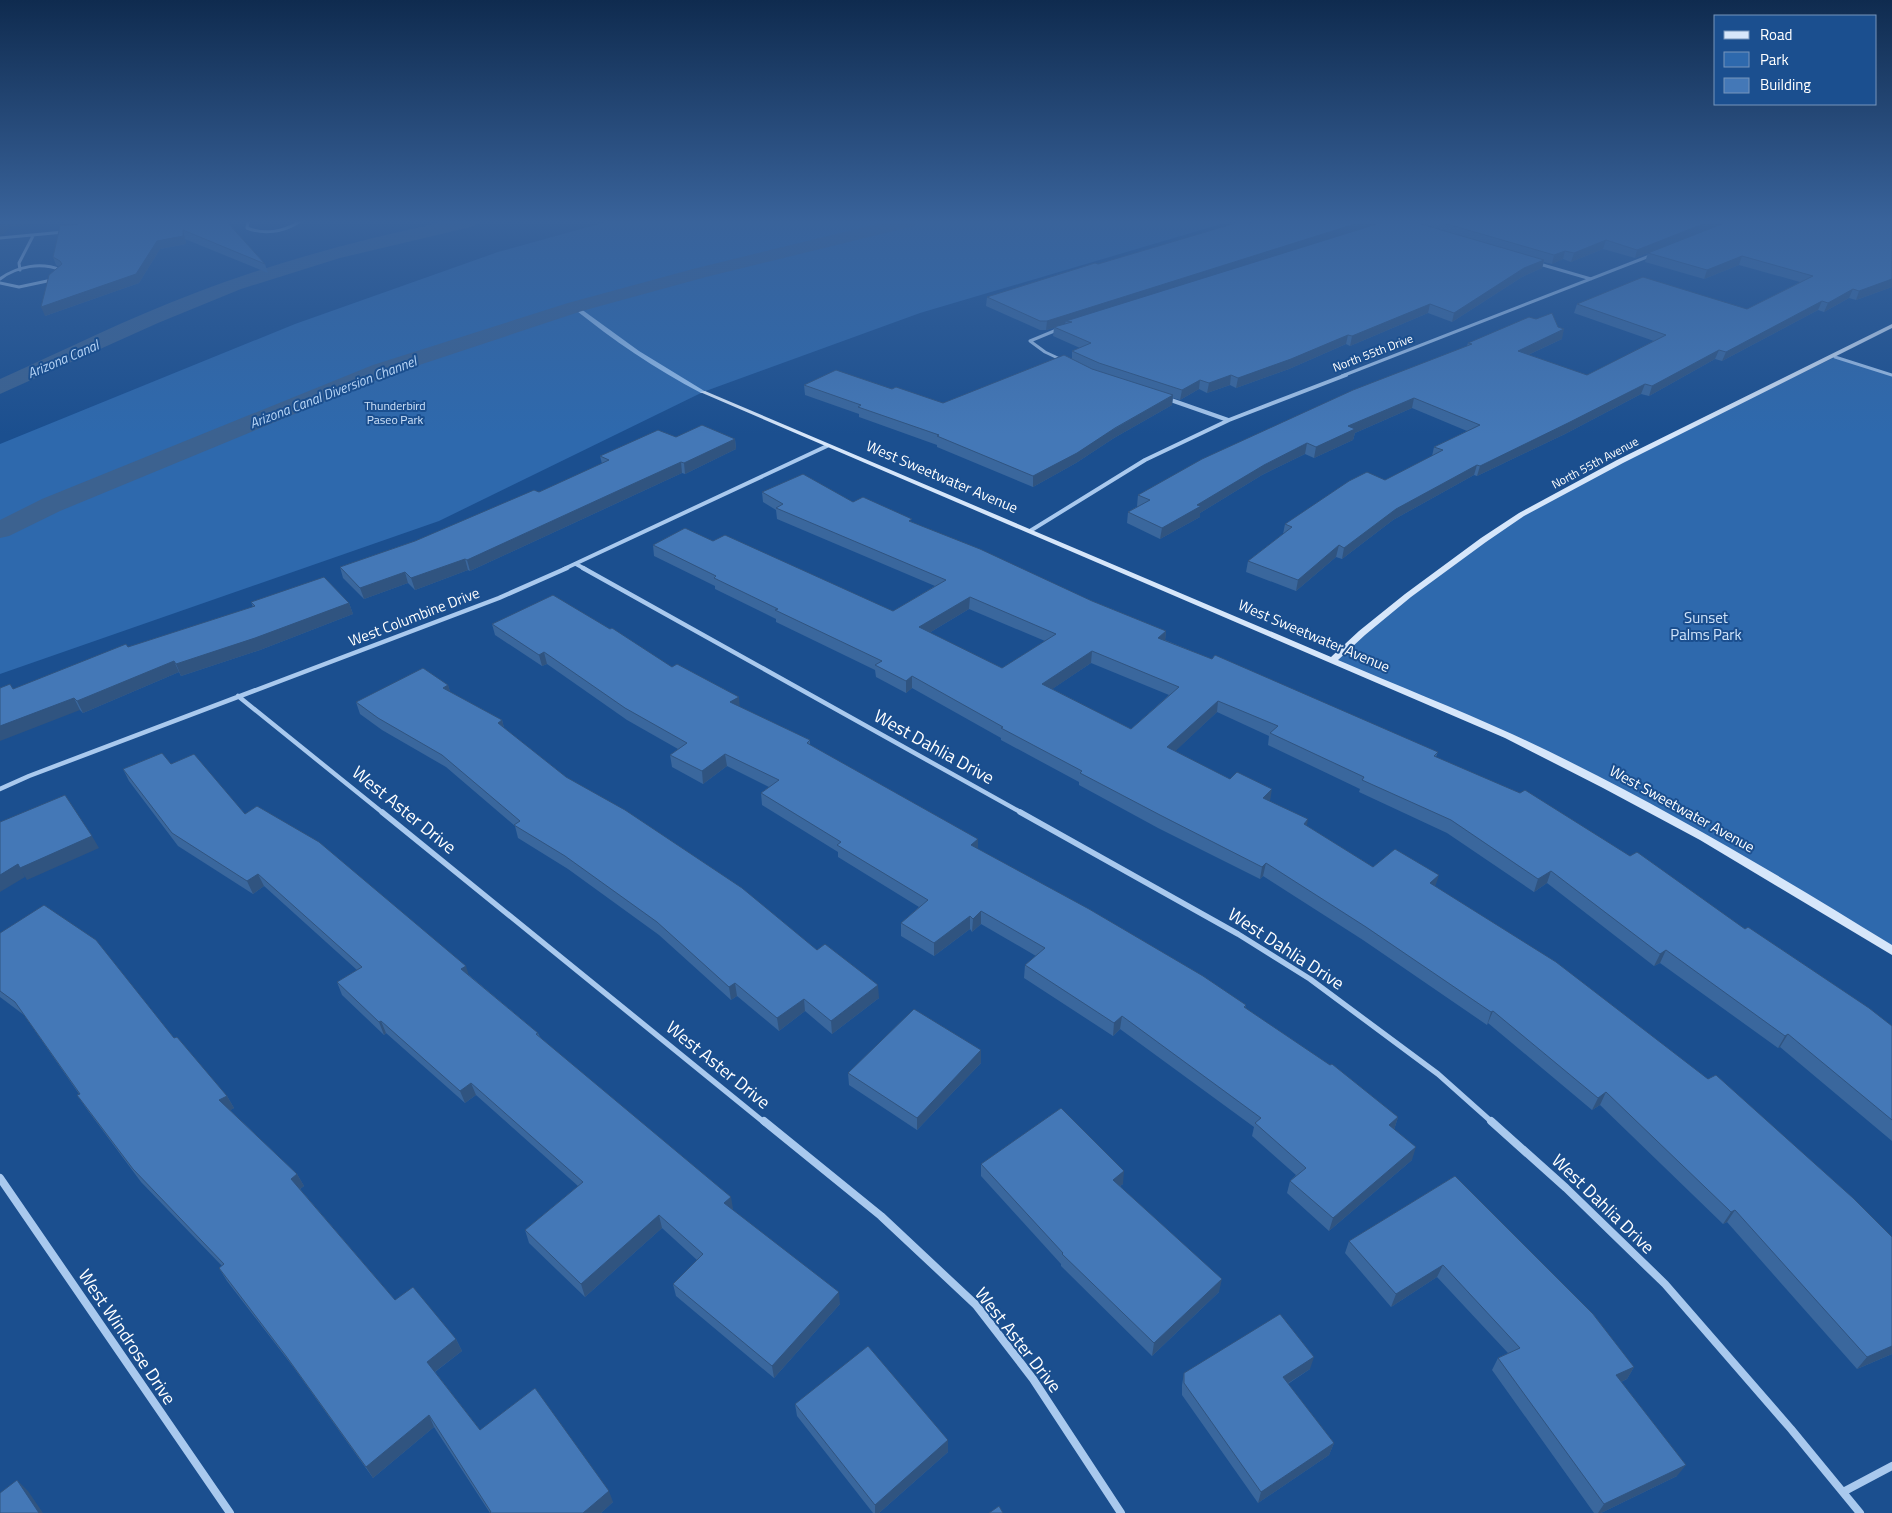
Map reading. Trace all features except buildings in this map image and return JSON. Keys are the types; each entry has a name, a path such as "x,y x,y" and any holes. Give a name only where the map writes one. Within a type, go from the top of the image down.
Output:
{"street":[{"name":"North 55th Drive","path":"1030,531 1145,460 1229,420 1556,293"},
{"name":"North 55th Avenue","path":"1333,660 1401,599 1530,510 1629,458 1835,357 1892,326"},
{"path":"1063,328 1030,341 1045,352 1070,364"},
{"path":"1835,357 1892,375"},
{"name":"West Sweetwater Avenue","path":"703,392 1484,725 1587,774 1751,864 1892,951"},
{"path":"1166,399 1229,420"},
{"name":"West Columbine Drive","path":"0,789 29,776 238,696 499,598 576,564 827,446"},
{"name":"West Dahlia Drive","path":"576,564 1238,934 1310,979 1438,1074 1566,1188 1665,1284 1791,1429 1860,1513"},
{"name":"West Aster Drive","path":"238,696 882,1216 976,1305 1033,1379 1120,1513"},
{"name":"West Windrose Drive","path":"0,1178 230,1513"},
{"path":"1842,1492 1892,1466"}],"green space":[{"name":"Thunderbird Paseo Park","path":"384,293 989,293 920,313 703,392 439,521 0,674 0,444 295,324"},
{"name":"Sunset Palms Park","path":"1835,357 1892,375 1892,951 1587,774 1333,660 1401,599 1530,510 1629,457"}],"waterway":[{"name":"Arizona Canal","path":"0,387 151,318 214,293"},
{"name":"Arizona Canal Diversion Channel","path":"0,530 51,505 381,370 575,307 628,293"},
{"path":"575,307 637,352 703,392"}]}
